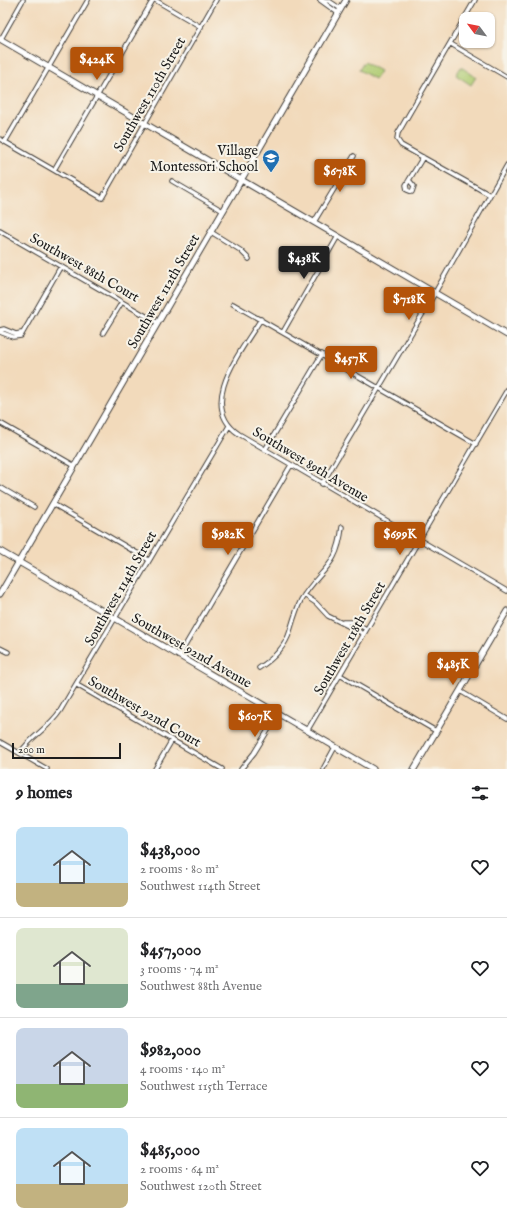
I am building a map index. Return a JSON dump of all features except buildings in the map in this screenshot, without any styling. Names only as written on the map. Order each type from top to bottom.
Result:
[{"type":"main road","name":"Southwest 112th Street","points":[[0,594],[346,0]]},
{"type":"main road","points":[[1,40],[507,335]]},
{"type":"main road","name":"Southwest 92nd Avenue","points":[[0,551],[373,769]]},
{"type":"main road","points":[[414,769],[507,611]]},
{"type":"street","points":[[1,40],[23,0]]},
{"type":"street","points":[[5,142],[88,0]]},
{"type":"street","points":[[0,139],[54,170],[154,0],[201,27]]},
{"type":"street","name":"Southwest 110th Street","points":[[54,170],[102,198],[216,0]]},
{"type":"street","points":[[321,0],[329,1],[339,11]]},
{"type":"street","points":[[475,0],[397,135],[399,143],[490,195]]},
{"type":"street","points":[[450,44],[507,77]]},
{"type":"street","points":[[314,222],[354,156]]},
{"type":"street","points":[[409,180],[423,157]]},
{"type":"street","points":[[322,484],[435,293],[507,165]]},
{"type":"street","points":[[172,181],[223,211]]},
{"type":"street","name":"Southwest 88th Court","points":[[0,231],[158,323]]},
{"type":"street","points":[[211,232],[240,250],[249,259]]},
{"type":"street","points":[[283,332],[338,236]]},
{"type":"street","points":[[0,331],[13,337],[19,337],[61,266]]},
{"type":"street","points":[[103,333],[122,302]]},
{"type":"street","points":[[233,304],[476,444]]},
{"type":"street","points":[[229,426],[221,404],[223,385],[261,319]]},
{"type":"street","points":[[265,450],[322,354]]},
{"type":"street","name":"Southwest 118th Street","points":[[307,731],[507,390]]},
{"type":"street","points":[[0,423],[75,466]]},
{"type":"street","name":"Southwest 89th Avenue","points":[[229,426],[239,434],[322,484],[507,591]]},
{"type":"street","name":"Southwest 114th Street","points":[[20,754],[29,742],[54,721],[77,685],[229,426]]},
{"type":"street","points":[[179,656],[291,465]]},
{"type":"street","points":[[0,487],[34,507]]},
{"type":"street","points":[[53,504],[149,560]]},
{"type":"street","points":[[259,668],[275,656],[283,646],[304,595],[332,562],[340,544],[342,527]]},
{"type":"street","points":[[304,595],[316,602],[328,616],[343,622],[364,634]]},
{"type":"street","points":[[343,622],[355,622],[366,629]]},
{"type":"street","points":[[0,648],[8,652]]},
{"type":"street","points":[[340,675],[436,731]]},
{"type":"street","name":"Southwest 92nd Court","points":[[77,685],[222,769]]},
{"type":"street","points":[[460,691],[507,719]]},
{"type":"street","points":[[242,769],[254,753],[278,714]]},
{"type":"street","points":[[155,769],[172,740]]},
{"type":"street","points":[[0,742],[47,769]]},
{"type":"street","points":[[323,769],[335,747]]},
{"type":"green space","points":[[364,62],[380,71],[375,79],[359,70]]},
{"type":"green space","points":[[461,67],[476,77],[471,85],[456,75]]},
{"type":"place","name":"Village Montessori School","points":[[271,173]]}]
